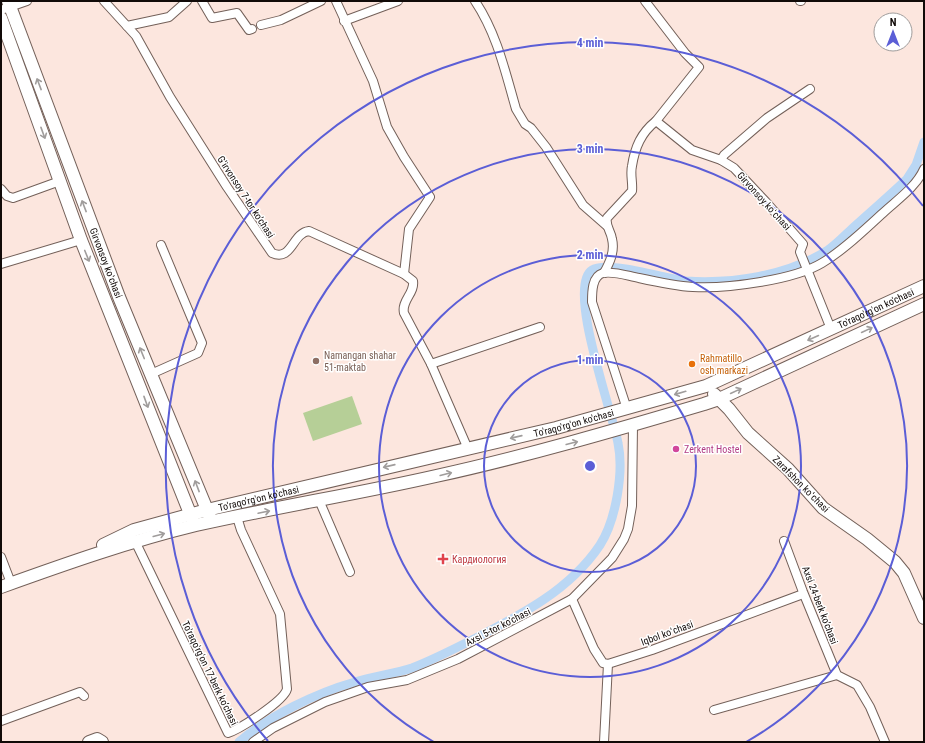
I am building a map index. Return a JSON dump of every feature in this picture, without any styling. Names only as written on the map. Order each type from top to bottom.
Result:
[{"type":"main road","name":"Girvonsoy koʻchasi","points":[[6,6],[117,292],[212,522]]},
{"type":"main road","name":"Girvonsoy koʻchasi","points":[[1,18],[81,240],[193,520]]},
{"type":"main road","name":"To'raqo'rg'on ko'chasi","points":[[193,520],[207,510],[595,418],[706,386],[831,330],[924,286]]},
{"type":"main road","name":"To'raqo'rg'on ko'chasi","points":[[193,520],[212,522],[441,475],[632,425],[719,399],[924,304]]},
{"type":"main road","name":"Zarafshon koʻchasi","points":[[706,386],[748,433],[788,469],[823,508],[868,539],[895,562],[904,573],[924,618]]},
{"type":"main road","points":[[6,585],[193,520]]},
{"type":"main road","points":[[55,567],[134,530],[193,520]]},
{"type":"main road","points":[[88,742],[97,739],[102,742]]},
{"type":"street","points":[[6,6],[27,1]]},
{"type":"street","name":"Gʼirvonsoy 7-tor koʼchasi","points":[[104,1],[136,36],[181,116],[272,253],[277,256],[287,253],[301,234],[309,231],[404,274]]},
{"type":"street","points":[[127,26],[169,17],[187,1]]},
{"type":"street","points":[[202,1],[209,16],[212,18],[234,12],[249,30],[252,29]]},
{"type":"street","points":[[261,25],[281,20],[321,1]]},
{"type":"street","points":[[336,1],[373,81],[390,132],[404,158],[430,197],[409,229],[404,274],[411,279],[413,284],[410,294],[403,306],[404,313],[431,364],[468,449]]},
{"type":"street","points":[[344,21],[398,1]]},
{"type":"street","points":[[475,1],[485,16],[494,36],[520,118],[531,128],[546,147],[583,205],[607,226]]},
{"type":"street","points":[[626,409],[592,302],[592,292],[596,278],[604,273],[610,261],[613,240],[607,226],[607,218],[632,191],[632,167],[639,140],[645,130],[656,121],[699,67],[685,53],[645,1]]},
{"type":"street","points":[[721,160],[724,155],[767,118],[810,90]]},
{"type":"street","name":"Girvonsoy koʻchasi","points":[[656,121],[692,150],[721,160],[734,168],[803,244],[800,252],[805,265]]},
{"type":"street","points":[[604,273],[620,274],[678,285],[714,287],[738,286],[805,265],[822,263],[900,198],[924,169]]},
{"type":"street","points":[[1,188],[8,196],[13,198],[60,181]]},
{"type":"street","points":[[1,264],[81,240]]},
{"type":"street","points":[[151,374],[198,353],[202,348],[202,343],[161,245]]},
{"type":"street","points":[[805,265],[831,330]]},
{"type":"street","points":[[431,364],[540,327]]},
{"type":"street","name":"Аxsi 5-tor koʼchasi","points":[[253,742],[273,728],[324,702],[368,688],[407,680],[458,659],[572,599],[612,558],[624,539],[628,529],[632,506],[632,425]]},
{"type":"street","points":[[319,500],[338,548],[350,572]]},
{"type":"street","name":"To'raqo'rg'on 17-berk koʼchasi","points":[[135,541],[228,733],[275,705],[284,697],[287,689],[280,614],[241,530],[237,517]]},
{"type":"street","name":"Аxsi 24-berk koʼchasi","points":[[784,541],[803,594],[837,675]]},
{"type":"street","points":[[1,557],[6,585]]},
{"type":"street","name":"Iqbol koʻchasi","points":[[608,664],[652,650],[803,594]]},
{"type":"street","points":[[572,599],[594,649],[603,663],[608,664],[604,742]]},
{"type":"street","points":[[714,710],[837,675],[858,685],[870,707],[885,742]]},
{"type":"street","points":[[1,721],[80,692],[84,696]]},
{"type":"green space","points":[[352,396],[362,424],[313,441],[303,413]]},
{"type":"waterway","points":[[239,742],[264,723],[309,699],[355,682],[398,672],[428,662],[509,621],[527,611],[559,588],[588,561],[600,545],[606,535],[617,496],[620,455],[587,324],[584,300],[585,281],[592,270],[610,267],[637,271],[677,280],[704,282],[759,276],[778,272],[795,266],[812,259],[832,247],[907,179],[916,165],[924,142]]},
{"type":"place","name":"Namangan shahar 51-maktab","points":[[316,361]]},
{"type":"place","name":"Rahmatillo osh markazi","points":[[692,364]]},
{"type":"place","name":"Zerkent Hostel","points":[[676,449]]},
{"type":"place","name":"Кардиология","points":[[443,559]]}]
